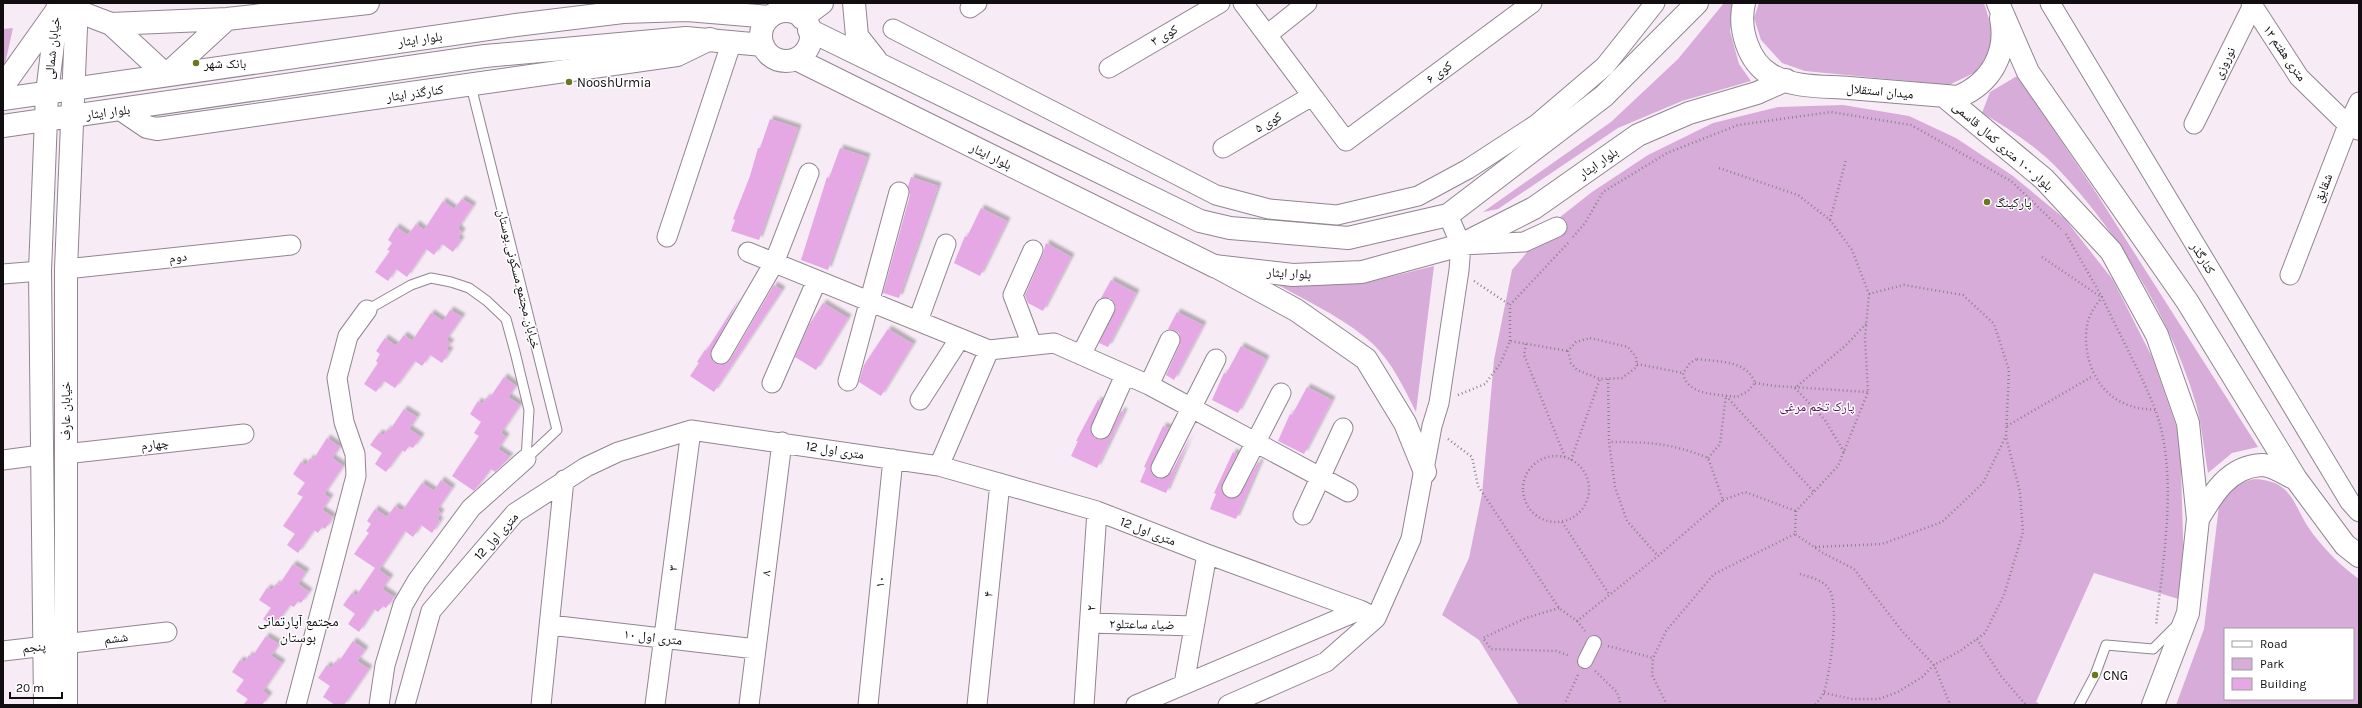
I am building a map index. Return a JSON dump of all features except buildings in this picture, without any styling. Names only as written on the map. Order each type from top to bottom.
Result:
[{"type":"main road","points":[[111,24],[227,19],[281,8],[368,3]]},
{"type":"main road","points":[[795,16],[809,43],[802,55],[796,59],[780,60],[767,52],[763,46],[763,27],[795,16],[822,3]]},
{"type":"main road","points":[[854,3],[857,36],[879,64]]},
{"type":"main road","name":"بلوار ایثار","points":[[3,98],[72,90],[166,75],[516,25],[623,12],[741,9],[795,16],[879,64],[1200,221],[1230,228],[1348,238],[1448,215],[1604,96],[1697,3]]},
{"type":"main road","name":"میدان استقلال","points":[[1744,3],[1743,26],[1746,41],[1751,54],[1760,66],[1772,75],[1800,84],[1958,97],[1971,91],[1991,72],[1998,60],[2004,32],[1998,3]]},
{"type":"main road","points":[[1998,3],[2028,72],[2187,301],[2296,479],[2345,545],[2359,556]]},
{"type":"main road","points":[[3,86],[67,7],[111,24],[166,75],[227,19]]},
{"type":"main road","name":"خیابان شمالی","points":[[67,7],[72,116]]},
{"type":"main road","name":"خیابان شمالی","points":[[47,120],[47,93],[67,7]]},
{"type":"main road","name":"بلوار ایثار","points":[[3,126],[122,110],[485,56],[686,38],[732,41],[763,46]]},
{"type":"main road","name":"کنارگذر ایثار","points":[[122,110],[147,127],[157,129],[471,86],[677,55],[710,39]]},
{"type":"main road","name":"بلوار ایثار","points":[[796,59],[1214,266],[1293,275],[1362,272],[1460,245],[1534,208],[1638,135],[1689,112],[1757,93],[1786,80]]},
{"type":"main road","name":"بلوار ۱۰۰ متری کمال قاسمی","points":[[1944,96],[2044,179],[2111,251],[2157,335],[2188,424],[2198,519],[2188,613],[2153,705]]},
{"type":"main road","name":"خیابان عارف","points":[[45,705],[55,645],[65,454],[66,269],[72,116]]},
{"type":"main road","name":"خیابان عارف","points":[[47,120],[40,271],[41,455],[55,645],[66,705]]},
{"type":"main road","points":[[1214,266],[1296,310],[1366,359],[1404,423],[1425,472]]},
{"type":"main road","points":[[2198,519],[2214,493],[2238,471],[2262,465],[2296,479]]},
{"type":"street","name":"کوی ۳","points":[[1109,68],[1220,3]]},
{"type":"street","points":[[1243,3],[1312,96]]},
{"type":"street","points":[[1267,34],[1307,3]]},
{"type":"street","name":"کوی ۶","points":[[1312,96],[1346,141],[1532,3]]},
{"type":"street","points":[[893,29],[1216,195],[1269,209],[1337,215],[1418,196],[1468,169],[1537,124],[1605,66],[1656,3]]},
{"type":"street","points":[[1604,96],[1656,3]]},
{"type":"street","name":"نوروزی","points":[[2194,124],[2252,4]]},
{"type":"street","name":"۱۲ متری هفتم","points":[[2252,4],[2299,77],[2353,128]]},
{"type":"street","name":"کنارگذر","points":[[2055,6],[2350,502],[2359,512]]},
{"type":"street","points":[[667,237],[732,41]]},
{"type":"street","name":"کوی ۵","points":[[1223,148],[1312,96]]},
{"type":"street","name":"شقایق","points":[[2290,275],[2353,128],[2359,102]]},
{"type":"street","points":[[721,354],[774,263],[809,173]]},
{"type":"street","points":[[848,381],[899,192]]},
{"type":"street","points":[[1228,705],[1326,662],[1368,614],[1411,539],[1425,472],[1432,426],[1439,403],[1459,270],[1460,245],[1448,215]]},
{"type":"street","points":[[1460,245],[1524,242],[1557,227]]},
{"type":"street","points":[[918,321],[946,244]]},
{"type":"street","name":"دوم","points":[[66,269],[291,245]]},
{"type":"street","points":[[1032,345],[1013,295],[1033,250]]},
{"type":"street","points":[[748,252],[989,350],[1054,343],[1149,385],[1348,492]]},
{"type":"street","points":[[3,274],[40,271]]},
{"type":"street","points":[[772,383],[817,280]]},
{"type":"street","points":[[1081,355],[1105,308]]},
{"type":"street","name":"خیابان مجتمع مسکونی بوستان","points":[[296,705],[356,476],[355,454],[344,422],[337,378],[348,336],[367,310]]},
{"type":"street","points":[[920,400],[960,338]]},
{"type":"street","points":[[1149,385],[1170,340]]},
{"type":"street","points":[[938,466],[989,350]]},
{"type":"street","points":[[1161,468],[1216,359]]},
{"type":"street","points":[[1101,429],[1125,375]]},
{"type":"street","points":[[1232,488],[1281,393]]},
{"type":"street","points":[[1303,515],[1343,428]]},
{"type":"street","name":"12 متری اول","points":[[405,705],[432,611],[515,513],[586,467],[618,452],[691,430],[782,442],[938,466],[1097,511],[1206,554],[1368,614]]},
{"type":"street","name":"۳","points":[[655,705],[691,430]]},
{"type":"street","name":"چهارم","points":[[65,454],[244,434]]},
{"type":"street","name":"۸","points":[[749,705],[782,442]]},
{"type":"street","points":[[3,460],[41,455]]},
{"type":"street","name":"خیابان مجتمع مسکونی بوستان","points":[[379,705],[385,665],[403,605],[417,581],[471,508],[526,459]]},
{"type":"street","name":"۱۰","points":[[868,705],[893,459]]},
{"type":"street","points":[[541,705],[564,480]]},
{"type":"street","name":"۴","points":[[977,705],[1000,483]]},
{"type":"street","name":"۲","points":[[1084,705],[1097,511]]},
{"type":"street","points":[[1184,684],[1206,554]]},
{"type":"street","points":[[1136,705],[1184,684],[1368,614]]},
{"type":"street","name":"ضیاء ساعتلو۲","points":[[1090,623],[1194,626]]},
{"type":"street","name":"۱۰ متری اول","points":[[550,625],[756,650]]},
{"type":"street","name":"ششم","points":[[55,645],[166,632]]},
{"type":"street","points":[[1585,662],[1594,643]]},
{"type":"street","name":"پنجم","points":[[3,651],[55,645]]},
{"type":"lane","name":"خیابان مجتمع مسکونی بوستان","points":[[471,86],[556,430],[526,459]]},
{"type":"lane","name":"خیابان مجتمع مسکونی بوستان","points":[[367,310],[411,285],[431,278],[451,282],[469,288],[487,301],[506,319],[516,352],[529,410],[526,459]]},
{"type":"lane","points":[[2079,705],[2095,674],[2106,645],[2153,649],[2188,613]]},
{"type":"path","points":[[1439,403],[1485,384],[1500,364],[1510,341],[1510,305],[1585,223],[1603,192],[1667,152],[1738,125],[1831,112],[1911,124],[2011,181],[2067,234],[2102,297],[2155,410],[2165,455],[2168,519],[2156,626]]},
{"type":"path","points":[[1830,220],[1846,160]]},
{"type":"path","points":[[1718,168],[1798,195],[1830,220],[1852,250],[1869,294],[1866,324],[1868,392],[1838,466],[1796,511],[1795,534]]},
{"type":"path","points":[[2042,257],[2102,297]]},
{"type":"path","points":[[1459,270],[1510,305]]},
{"type":"path","points":[[1824,693],[1852,699],[1879,699],[1898,692],[1922,677],[1934,665],[1985,633],[2004,595],[2023,532],[2020,492],[2006,436],[2009,370],[1994,324],[1963,295],[1904,285],[1869,294]]},
{"type":"path","points":[[2102,297],[2088,321],[2087,348],[2093,376],[2110,396],[2130,406],[2155,410]]},
{"type":"path","points":[[1795,388],[1846,345],[1866,324]]},
{"type":"path","points":[[1590,338],[1628,347],[1636,357],[1637,367],[1622,378],[1600,379],[1577,370],[1571,363],[1568,351],[1576,342],[1590,338]]},
{"type":"path","points":[[1510,341],[1568,351]]},
{"type":"path","points":[[1526,344],[1524,356],[1565,457]]},
{"type":"path","points":[[1697,359],[1743,366],[1752,374],[1755,383],[1748,391],[1737,397],[1691,388],[1684,381],[1683,373],[1690,363],[1697,359]]},
{"type":"path","points":[[1637,364],[1683,373]]},
{"type":"path","points":[[2006,427],[2093,376]]},
{"type":"path","points":[[1571,460],[1600,379]]},
{"type":"path","points":[[1608,379],[1609,442],[1615,487],[1627,521],[1658,556]]},
{"type":"path","points":[[1755,383],[1795,388],[1868,392]]},
{"type":"path","points":[[1795,388],[1825,420],[1844,452]]},
{"type":"path","points":[[1708,458],[1720,444],[1726,395]]},
{"type":"path","points":[[1726,395],[1814,492]]},
{"type":"path","points":[[1432,426],[1472,457],[1478,486],[1559,608],[1577,621],[1594,643],[1652,658]]},
{"type":"path","points":[[1814,548],[1882,544],[1942,522],[1983,483],[2006,436]]},
{"type":"path","points":[[1609,442],[1651,442],[1690,451],[1708,458],[1723,500]]},
{"type":"path","points":[[1554,456],[1565,457],[1582,469],[1590,488],[1588,498],[1576,516],[1562,522],[1546,521],[1536,516],[1528,507],[1524,497],[1523,485],[1526,474],[1538,462],[1554,456]]},
{"type":"path","points":[[1577,621],[1658,556],[1723,500],[1745,492],[1796,511]]},
{"type":"path","points":[[1562,522],[1609,594]]},
{"type":"path","points":[[1795,534],[1814,548],[1854,569],[1902,631],[1934,665],[1949,702],[1948,705]]},
{"type":"path","points":[[1667,705],[1652,675],[1652,658],[1666,631],[1714,574],[1795,534]]},
{"type":"path","points":[[1800,574],[1816,579],[1829,588],[1834,601],[1833,634],[1824,693],[1815,705]]},
{"type":"path","points":[[1559,608],[1526,618],[1483,638],[1491,649],[1556,651],[1585,662],[1617,692],[1621,705]]},
{"type":"path","points":[[1977,639],[2001,676],[2026,705]]},
{"type":"path","points":[[1564,705],[1585,662]]},
{"type":"green space","points":[[1724,3],[1732,3],[1734,6],[1730,31],[1739,64],[1751,81],[1682,101],[1618,128],[1498,209],[1483,212],[1611,122],[1678,59]]},
{"type":"green space","points":[[1759,3],[1984,3],[1993,32],[1988,53],[1976,72],[1949,85],[1805,71],[1782,63],[1761,40],[1754,18]]},
{"type":"green space","points":[[13,28],[3,73],[3,29]]},
{"type":"green space","points":[[2017,76],[2095,191],[2258,447],[2232,453],[2208,473],[2198,412],[2185,372],[2173,341],[2158,310],[2123,250],[2082,196],[2051,162],[2023,139],[1982,113],[1990,92]]},
{"type":"green space","name":"پارک تخم مرغی","points":[[1843,105],[1909,116],[1956,138],[2013,176],[2065,219],[2113,280],[2152,357],[2180,437],[2185,601],[2094,573],[2036,702],[2041,705],[1519,705],[1479,640],[1442,615],[1469,558],[1482,494],[1494,360],[1512,270],[1550,225],[1592,192],[1648,155],[1713,123],[1778,107]]},
{"type":"green space","points":[[1434,266],[1416,412],[1392,367],[1372,343],[1349,325],[1323,309],[1271,281],[1316,285],[1369,282]]},
{"type":"green space","points":[[2255,479],[2268,481],[2286,490],[2313,534],[2340,564],[2359,579],[2359,705],[2176,705],[2204,629],[2219,506],[2230,491],[2244,482]]},
{"type":"place","name":"بانک شهر","points":[[196,63]]},
{"type":"place","name":"NooshUrmia","points":[[569,82]]},
{"type":"place","name":"پارکینگ","points":[[1987,202]]},
{"type":"place","name":"CNG","points":[[2095,675]]},
{"type":"district","name":"مجتمع آپارتمانی بوستان","points":[[298,630]]}]
